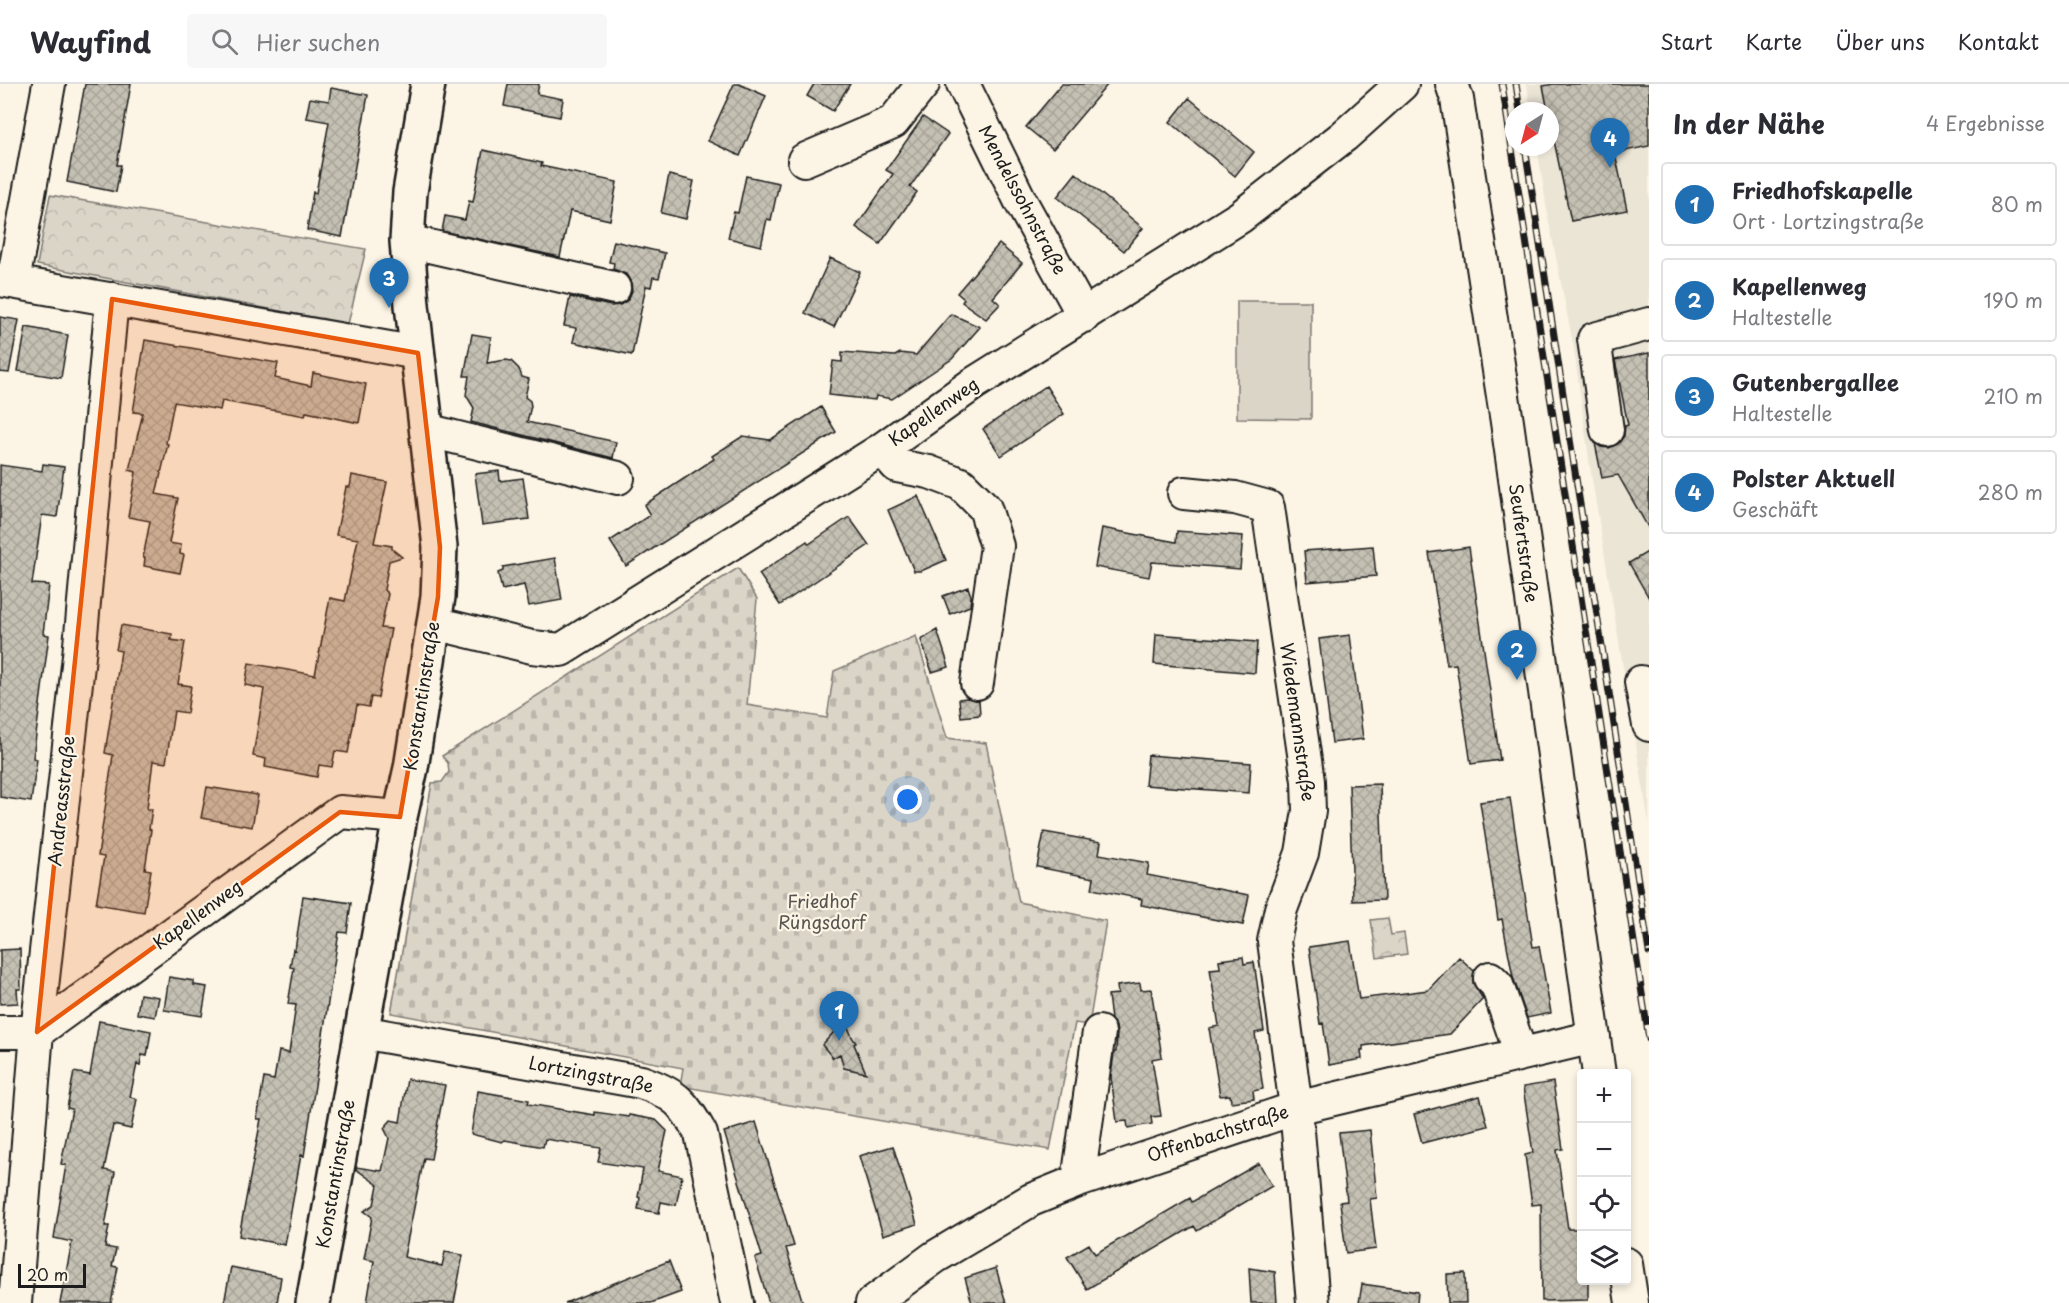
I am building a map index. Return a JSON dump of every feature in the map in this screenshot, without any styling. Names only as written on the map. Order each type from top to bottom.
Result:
[{"type":"main road","name":"Konstantinstraße","points":[[313,1303],[400,817],[411,768],[438,597],[440,547],[407,242],[410,192],[428,84]]},
{"type":"street","points":[[49,84],[7,281],[418,353]]},
{"type":"street","points":[[804,160],[893,122],[923,84]]},
{"type":"street","name":"Mendelssohnstraße","points":[[963,84],[1021,202],[1084,315]]},
{"type":"street","name":"Kapellenweg","points":[[434,623],[532,648],[561,650],[882,449],[974,384],[1240,217],[1344,136],[1402,84]]},
{"type":"street","name":"Seufertstraße","points":[[1452,84],[1457,99],[1507,422],[1598,1069]]},
{"type":"street","points":[[407,242],[614,288]]},
{"type":"street","name":"Andreasstraße","points":[[15,1303],[37,1032],[79,656],[112,299]]},
{"type":"street","points":[[1607,430],[1594,339],[1649,324]]},
{"type":"street","points":[[426,430],[618,478]]},
{"type":"street","points":[[882,449],[897,466],[929,472],[961,484],[985,508],[997,546],[977,683]]},
{"type":"street","name":"Wiedemannstraße","points":[[1184,493],[1234,498],[1268,507],[1308,781],[1309,811],[1302,853],[1281,909],[1274,941],[1296,1108],[1313,1303]]},
{"type":"street","name":"Kapellenweg","points":[[37,1032],[340,812],[400,817]]},
{"type":"street","points":[[1490,978],[1497,985],[1521,1054]]},
{"type":"street","points":[[0,1032],[37,1032]]},
{"type":"street","name":"Lortzingstraße","points":[[361,1032],[641,1082],[666,1090],[687,1110],[701,1134],[737,1303]]},
{"type":"street","points":[[1078,1181],[1100,1032]]},
{"type":"street","name":"Offenbachstraße","points":[[872,1303],[935,1257],[1031,1200],[1078,1181],[1296,1108],[1594,1037]]},
{"type":"street","points":[[1629,1285],[1632,1303]]},
{"type":"highlighted area","points":[[112,299],[418,353],[440,547],[438,597],[400,817],[340,812],[37,1032]]},
{"type":"shaded area","points":[[1527,84],[1649,84],[1649,823],[1590,467],[1574,349],[1538,156],[1559,156],[1559,102],[1530,102]]},
{"type":"green space","points":[[50,195],[366,249],[348,324],[37,265]]},
{"type":"green space","points":[[1237,301],[1311,301],[1311,419],[1237,418]]},
{"type":"green space","name":"Friedhof Rüngsdorf","points":[[738,568],[757,599],[747,705],[827,718],[834,671],[916,636],[947,738],[986,743],[1019,902],[1106,921],[1089,1025],[1075,1023],[1050,1150],[680,1086],[683,1068],[391,1013],[432,783],[442,782],[449,772],[448,763],[442,756]]},
{"type":"green space","points":[[1388,918],[1391,935],[1404,933],[1407,954],[1377,958],[1371,920]]},
{"type":"building","points":[[85,84],[131,84],[117,165],[121,165],[116,192],[67,182]]},
{"type":"building","points":[[508,84],[539,84],[537,94],[563,99],[560,117],[504,106]]},
{"type":"building","points":[[734,84],[766,96],[740,156],[708,141]]},
{"type":"building","points":[[814,84],[850,84],[833,111],[807,96]]},
{"type":"building","points":[[1062,84],[1108,84],[1053,149],[1026,127]]},
{"type":"building","points":[[1553,84],[1649,84],[1649,146],[1615,153],[1627,210],[1571,221],[1557,156],[1559,102],[1546,102],[1543,86]]},
{"type":"building","points":[[331,88],[368,95],[342,237],[307,230],[329,122],[306,118],[310,98],[329,101]]},
{"type":"building","points":[[1189,98],[1254,152],[1235,176],[1170,122]]},
{"type":"building","points":[[923,117],[948,134],[910,187],[917,192],[880,244],[856,227],[893,174],[886,170]]},
{"type":"building","points":[[483,150],[542,163],[541,166],[617,182],[610,220],[570,211],[560,257],[442,231],[445,216],[465,220],[469,201],[473,202]]},
{"type":"building","points":[[1076,173],[1143,228],[1124,251],[1057,197]]},
{"type":"building","points":[[669,175],[694,181],[686,219],[661,213]]},
{"type":"building","points":[[746,176],[779,183],[771,220],[767,219],[761,246],[728,238],[734,212],[738,213]]},
{"type":"building","points":[[614,241],[665,253],[659,278],[653,277],[651,287],[646,286],[632,355],[573,342],[576,328],[564,326],[570,297],[611,306],[620,305],[628,300],[632,291],[631,282],[626,274],[613,269],[614,263],[609,262]]},
{"type":"building","points":[[999,244],[1022,263],[993,298],[1000,304],[986,319],[962,302],[964,299],[957,293]]},
{"type":"building","points":[[830,258],[860,272],[834,327],[805,313]]},
{"type":"building","points":[[951,314],[980,327],[952,359],[892,399],[876,396],[875,400],[829,395],[833,361],[842,362],[842,352],[895,356],[900,353],[916,355]]},
{"type":"building","points":[[0,317],[19,320],[9,373],[0,372]]},
{"type":"building","points":[[26,327],[68,335],[61,378],[18,371]]},
{"type":"building","points":[[472,334],[491,337],[487,363],[511,361],[519,369],[522,377],[529,379],[525,397],[530,401],[531,406],[527,422],[616,442],[613,458],[471,422],[474,408],[466,395],[469,376],[464,376]]},
{"type":"building","points":[[145,340],[278,363],[275,378],[311,386],[313,373],[366,384],[359,423],[306,412],[305,416],[222,401],[220,410],[174,402],[166,443],[168,444],[156,494],[178,498],[169,543],[181,545],[180,554],[184,555],[180,573],[144,566],[145,558],[143,558],[150,521],[128,517],[136,472],[129,470],[143,413],[133,412]]},
{"type":"building","points":[[1649,353],[1649,529],[1618,475],[1602,478],[1595,443],[1609,448],[1618,444],[1624,436],[1625,426],[1628,425],[1615,360]]},
{"type":"building","points":[[1046,386],[1064,414],[1001,456],[983,429]]},
{"type":"building","points":[[821,407],[836,432],[626,566],[610,541],[650,515],[644,505],[714,459],[712,456],[743,436],[770,440]]},
{"type":"building","points":[[43,464],[64,467],[57,517],[42,515],[32,584],[49,585],[43,634],[49,635],[33,758],[37,759],[31,802],[0,797],[0,465],[42,471]]},
{"type":"building","points":[[499,471],[500,481],[523,478],[529,519],[482,525],[475,474]]},
{"type":"building","points":[[352,475],[387,482],[374,543],[392,546],[392,549],[402,557],[389,561],[384,590],[388,594],[381,628],[391,629],[378,698],[371,697],[369,707],[357,705],[348,753],[335,751],[332,767],[319,765],[317,777],[265,767],[266,759],[253,756],[264,689],[245,685],[249,663],[315,675],[330,598],[345,601],[358,539],[336,535],[346,487],[350,487]]},
{"type":"building","points":[[918,496],[946,560],[921,571],[914,571],[888,510]]},
{"type":"building","points":[[849,517],[869,545],[780,605],[759,574],[807,541],[809,544]]},
{"type":"building","points":[[1102,528],[1176,542],[1177,531],[1243,536],[1240,569],[1152,562],[1149,577],[1095,567]]},
{"type":"building","points":[[1373,546],[1376,576],[1307,582],[1304,551]]},
{"type":"building","points":[[1469,547],[1500,760],[1471,764],[1456,664],[1447,665],[1429,553]]},
{"type":"building","points":[[1649,551],[1649,598],[1629,563]]},
{"type":"building","points":[[555,558],[562,600],[529,606],[524,585],[502,590],[498,573],[503,571],[503,567]]},
{"type":"building","points":[[968,587],[971,596],[970,606],[950,614],[943,596]]},
{"type":"building","points":[[121,625],[172,634],[171,640],[185,642],[178,684],[191,686],[187,713],[174,711],[166,763],[153,761],[147,809],[152,809],[149,829],[151,830],[145,869],[151,870],[144,912],[96,904],[104,857],[98,856],[113,755],[105,753],[121,651],[116,650]]},
{"type":"building","points":[[937,630],[949,667],[932,672],[921,640]]},
{"type":"building","points":[[1156,634],[1257,642],[1255,673],[1154,664]]},
{"type":"building","points":[[1350,635],[1363,739],[1332,743],[1319,639]]},
{"type":"building","points":[[959,699],[979,700],[980,715],[961,717]]},
{"type":"building","points":[[1148,755],[1251,763],[1249,793],[1145,785]]},
{"type":"building","points":[[1380,784],[1384,900],[1353,901],[1349,785]]},
{"type":"building","points":[[207,787],[258,795],[252,827],[201,818]]},
{"type":"building","points":[[1510,798],[1533,947],[1539,946],[1551,1013],[1527,1018],[1513,977],[1502,919],[1498,920],[1480,802]]},
{"type":"building","points":[[1044,832],[1101,842],[1099,854],[1149,863],[1147,875],[1249,895],[1243,925],[1141,905],[1142,899],[1092,889],[1094,878],[1037,867]]},
{"type":"building","points":[[303,896],[351,903],[347,933],[339,932],[304,1156],[301,1155],[285,1245],[239,1236],[261,1119],[257,1119],[264,1078],[274,1080],[279,1051],[289,1053],[296,1005],[288,1004],[294,968],[290,967],[293,949],[295,950]]},
{"type":"building","points":[[1350,941],[1359,999],[1428,990],[1459,957],[1474,971],[1473,983],[1483,999],[1450,1034],[1363,1046],[1362,1059],[1329,1065],[1323,1023],[1320,1024],[1309,947]]},
{"type":"building","points":[[20,949],[21,989],[17,989],[18,1003],[0,1004],[0,950]]},
{"type":"building","points":[[1243,957],[1244,964],[1254,962],[1264,1031],[1255,1033],[1263,1089],[1253,1091],[1254,1099],[1231,1102],[1230,1095],[1220,1096],[1209,1028],[1219,1026],[1210,969],[1220,968],[1219,960]]},
{"type":"building","points":[[169,977],[194,981],[194,985],[207,987],[202,1016],[164,1010]]},
{"type":"building","points":[[1140,983],[1141,990],[1151,989],[1162,1057],[1152,1059],[1161,1116],[1151,1117],[1152,1124],[1128,1128],[1127,1121],[1117,1122],[1111,1077],[1117,1034],[1116,1026],[1111,1020],[1108,995],[1118,994],[1117,986]]},
{"type":"building","points":[[140,994],[159,997],[155,1017],[137,1014]]},
{"type":"building","points":[[841,1010],[866,1073],[844,1068],[840,1054],[833,1058],[822,1045],[834,1032],[829,1014]]},
{"type":"building","points":[[99,1021],[151,1031],[147,1056],[142,1055],[140,1065],[137,1064],[130,1097],[137,1099],[131,1129],[113,1125],[104,1170],[115,1172],[105,1226],[109,1226],[105,1247],[116,1249],[112,1266],[118,1267],[111,1303],[60,1303],[72,1242],[54,1238],[66,1165],[61,1164],[72,1109],[67,1108],[74,1072],[90,1075]]},
{"type":"building","points":[[407,1079],[445,1085],[431,1159],[424,1158],[404,1257],[442,1266],[445,1252],[463,1255],[454,1303],[367,1303],[374,1261],[364,1259],[372,1217],[364,1211],[374,1205],[378,1185],[356,1167],[382,1171],[389,1138],[384,1128],[391,1120],[400,1122]]},
{"type":"building","points":[[1553,1082],[1563,1149],[1557,1150],[1568,1229],[1577,1229],[1577,1285],[1588,1285],[1588,1300],[1542,1301],[1541,1204],[1532,1205],[1525,1155],[1533,1153],[1523,1087]]},
{"type":"building","points":[[478,1091],[529,1100],[528,1104],[595,1115],[595,1112],[656,1120],[667,1131],[658,1171],[682,1176],[676,1205],[661,1202],[659,1213],[638,1209],[643,1169],[598,1162],[601,1148],[545,1139],[543,1147],[505,1140],[502,1142],[471,1134]]},
{"type":"building","points":[[1480,1096],[1488,1126],[1422,1143],[1414,1114]]},
{"type":"building","points":[[756,1122],[794,1246],[786,1248],[803,1303],[769,1303],[755,1258],[762,1256],[724,1132]]},
{"type":"building","points":[[1370,1130],[1377,1198],[1370,1199],[1376,1249],[1346,1253],[1340,1202],[1347,1201],[1339,1133]]},
{"type":"building","points":[[893,1146],[917,1224],[883,1235],[859,1156]]},
{"type":"building","points":[[1259,1163],[1272,1186],[1197,1231],[1194,1226],[1087,1289],[1067,1257],[1089,1244],[1095,1254],[1190,1198],[1192,1202]]},
{"type":"building","points":[[669,1261],[681,1292],[651,1303],[565,1303]]},
{"type":"building","points":[[231,1267],[281,1277],[277,1303],[224,1303]]},
{"type":"building","points":[[996,1268],[1006,1303],[972,1303],[965,1278]]},
{"type":"building","points":[[1249,1268],[1275,1272],[1277,1303],[1251,1303]]},
{"type":"building","points":[[1465,1273],[1466,1303],[1448,1303],[1447,1274]]},
{"type":"building","points":[[1362,1284],[1418,1292],[1417,1303],[1359,1303]]},
{"type":"railway","points":[[1502,84],[1649,1039]]},
{"type":"railway","points":[[1516,84],[1519,102]]},
{"type":"railway","points":[[1526,156],[1649,952]]},
{"type":"place","name":"Polster Aktuell","points":[[1610,168]]},
{"type":"place","name":"Gutenbergallee","points":[[389,308]]},
{"type":"place","name":"Kapellenweg","points":[[1517,680]]},
{"type":"place","name":"Friedhofskapelle","points":[[839,1041]]}]
